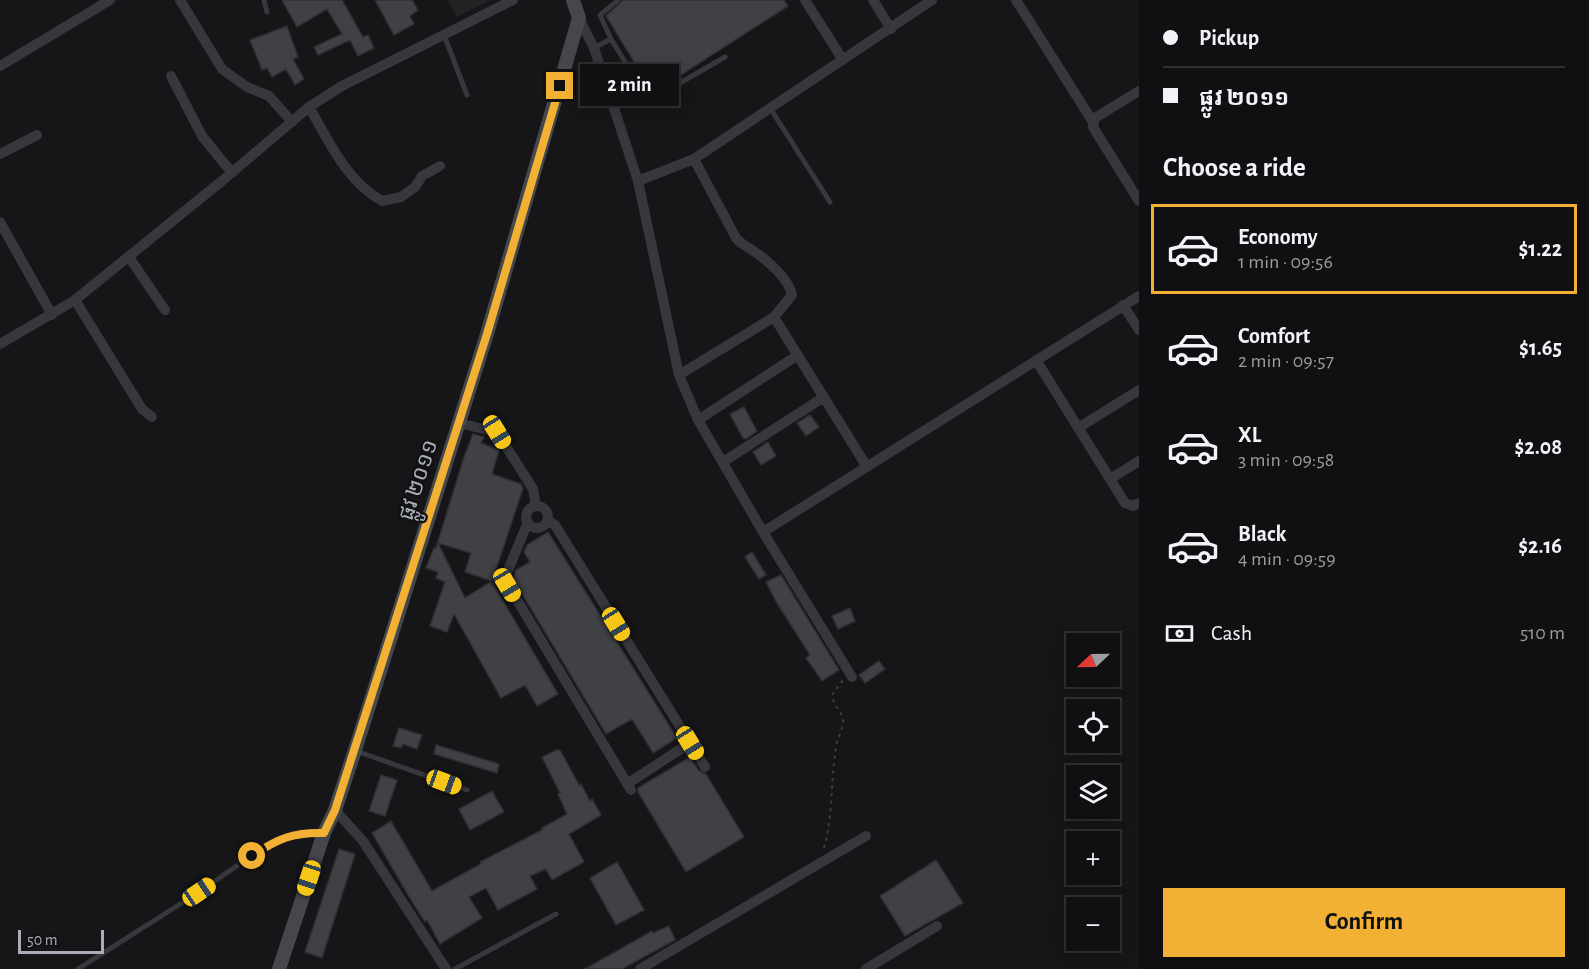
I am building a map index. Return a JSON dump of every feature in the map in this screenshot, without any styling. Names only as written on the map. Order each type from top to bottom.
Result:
[{"type":"main road","points":[[573,0],[579,18]]},
{"type":"main road","name":"ផ្លូវ ២០១១","points":[[279,969],[324,833],[335,810],[355,750],[487,334],[579,18]]},
{"type":"street","points":[[0,66],[110,0]]},
{"type":"street","points":[[180,0],[222,69],[247,87],[269,96],[292,122]]},
{"type":"street","points":[[0,344],[75,300],[232,173],[309,107],[342,86],[513,0]]},
{"type":"street","points":[[806,0],[843,60]]},
{"type":"street","points":[[873,0],[891,29]]},
{"type":"street","points":[[638,181],[694,159],[932,0]]},
{"type":"street","points":[[1016,0],[1093,122],[1093,127],[1139,201]]},
{"type":"street","points":[[579,18],[594,48],[638,181],[679,375],[698,420],[763,532],[851,675]]},
{"type":"street","points":[[171,76],[202,136],[232,173]]},
{"type":"street","points":[[1093,122],[1095,118],[1138,93]]},
{"type":"street","points":[[309,107],[342,163],[369,194],[382,201],[401,197],[415,187],[422,176],[440,166]]},
{"type":"street","points":[[0,154],[37,135]]},
{"type":"street","points":[[679,375],[774,317],[791,297],[791,290],[768,263],[741,244],[694,159]]},
{"type":"street","points":[[0,222],[52,315]]},
{"type":"street","points":[[129,257],[165,310]]},
{"type":"street","points":[[763,532],[1139,296]]},
{"type":"street","points":[[75,300],[142,409],[152,417]]},
{"type":"street","points":[[1123,306],[1139,330]]},
{"type":"street","points":[[774,317],[867,467]]},
{"type":"street","points":[[698,420],[798,355]]},
{"type":"street","points":[[1036,360],[1125,503],[1134,506],[1139,503]]},
{"type":"street","points":[[1078,428],[1139,390]]},
{"type":"street","points":[[723,462],[824,397]]},
{"type":"street","points":[[458,423],[497,432],[533,489],[536,506]]},
{"type":"street","points":[[1110,479],[1139,461]]},
{"type":"street","points":[[528,522],[537,528],[544,526],[548,520],[546,509],[536,506]]},
{"type":"street","points":[[536,506],[528,512],[528,522],[506,575],[507,585],[629,787],[690,743]]},
{"type":"street","points":[[548,520],[555,525],[705,767]]},
{"type":"street","points":[[335,810],[363,840],[446,969]]},
{"type":"street","points":[[640,969],[867,836]]},
{"type":"street","points":[[866,969],[937,927]]},
{"type":"lane","points":[[264,0],[267,12]]},
{"type":"lane","points":[[618,0],[600,15],[610,39],[648,99],[654,98],[725,57]]},
{"type":"lane","points":[[444,34],[467,95]]},
{"type":"lane","points":[[594,48],[610,39]]},
{"type":"lane","points":[[770,108],[830,202]]},
{"type":"lane","points":[[355,750],[467,790]]},
{"type":"lane","points":[[78,969],[199,892],[270,843],[301,832],[324,833]]},
{"type":"lane","points":[[455,969],[556,914]]},
{"type":"path","points":[[820,864],[830,826],[835,762],[843,723],[843,718],[833,704],[832,695],[839,684],[851,675]]},
{"type":"shaded area","points":[[447,0],[492,0],[457,17]]},
{"type":"building","points":[[282,0],[342,0],[363,37],[368,35],[374,48],[358,56],[350,40],[318,55],[314,47],[342,34],[327,9],[297,27]]},
{"type":"building","points":[[375,0],[412,0],[418,10],[410,16],[414,24],[394,35]]},
{"type":"building","points":[[623,0],[784,0],[788,6],[653,93],[606,16]]},
{"type":"building","points":[[287,26],[298,57],[293,59],[304,79],[295,85],[286,69],[272,77],[267,68],[262,70],[250,40]]},
{"type":"building","points":[[744,407],[757,431],[746,439],[743,438],[730,414]]},
{"type":"building","points":[[810,415],[819,427],[806,436],[797,423]]},
{"type":"building","points":[[473,434],[484,437],[481,443],[499,450],[492,474],[521,484],[523,488],[491,585],[493,584],[558,694],[537,706],[525,685],[501,698],[454,614],[447,632],[430,626],[445,582],[436,578],[438,572],[426,568],[436,548]],"holes":[[[438,543],[471,553],[465,572],[492,581],[465,598]]]},
{"type":"building","points":[[768,442],[776,456],[761,465],[753,452]]},
{"type":"building","points":[[548,532],[677,738],[653,753],[632,719],[606,734],[515,582],[516,570],[530,562],[524,552],[527,545]]},
{"type":"building","points":[[752,552],[766,575],[759,579],[745,557]]},
{"type":"building","points":[[781,575],[839,670],[822,681],[806,658],[810,655],[766,582]]},
{"type":"building","points":[[850,608],[855,621],[838,629],[832,616]]},
{"type":"building","points":[[879,661],[885,669],[865,683],[859,675]]},
{"type":"building","points":[[399,728],[422,735],[417,749],[403,744],[401,748],[393,746]]},
{"type":"building","points":[[436,745],[499,764],[497,773],[434,754]]},
{"type":"building","points":[[560,750],[579,785],[581,784],[590,801],[592,799],[601,815],[569,834],[584,862],[552,880],[546,869],[530,876],[537,889],[498,910],[486,888],[469,897],[482,918],[440,944],[372,833],[391,821],[432,891],[567,814],[558,794],[560,793],[542,757]]},
{"type":"building","points":[[690,757],[699,771],[706,774],[744,837],[686,872],[638,792],[638,788]]},
{"type":"building","points":[[381,775],[397,780],[385,816],[369,811]]},
{"type":"building","points":[[492,791],[504,812],[470,830],[459,809]]},
{"type":"building","points":[[339,849],[355,854],[322,958],[305,952]]},
{"type":"building","points":[[936,860],[963,903],[905,936],[880,896]]},
{"type":"building","points":[[617,862],[644,910],[616,925],[590,878]]},
{"type":"building","points":[[669,926],[675,940],[622,969],[585,969],[652,931],[653,933]]},
{"type":"route","points":[[252,856],[270,843],[301,832],[324,833],[335,810],[487,334],[560,86]]}]
